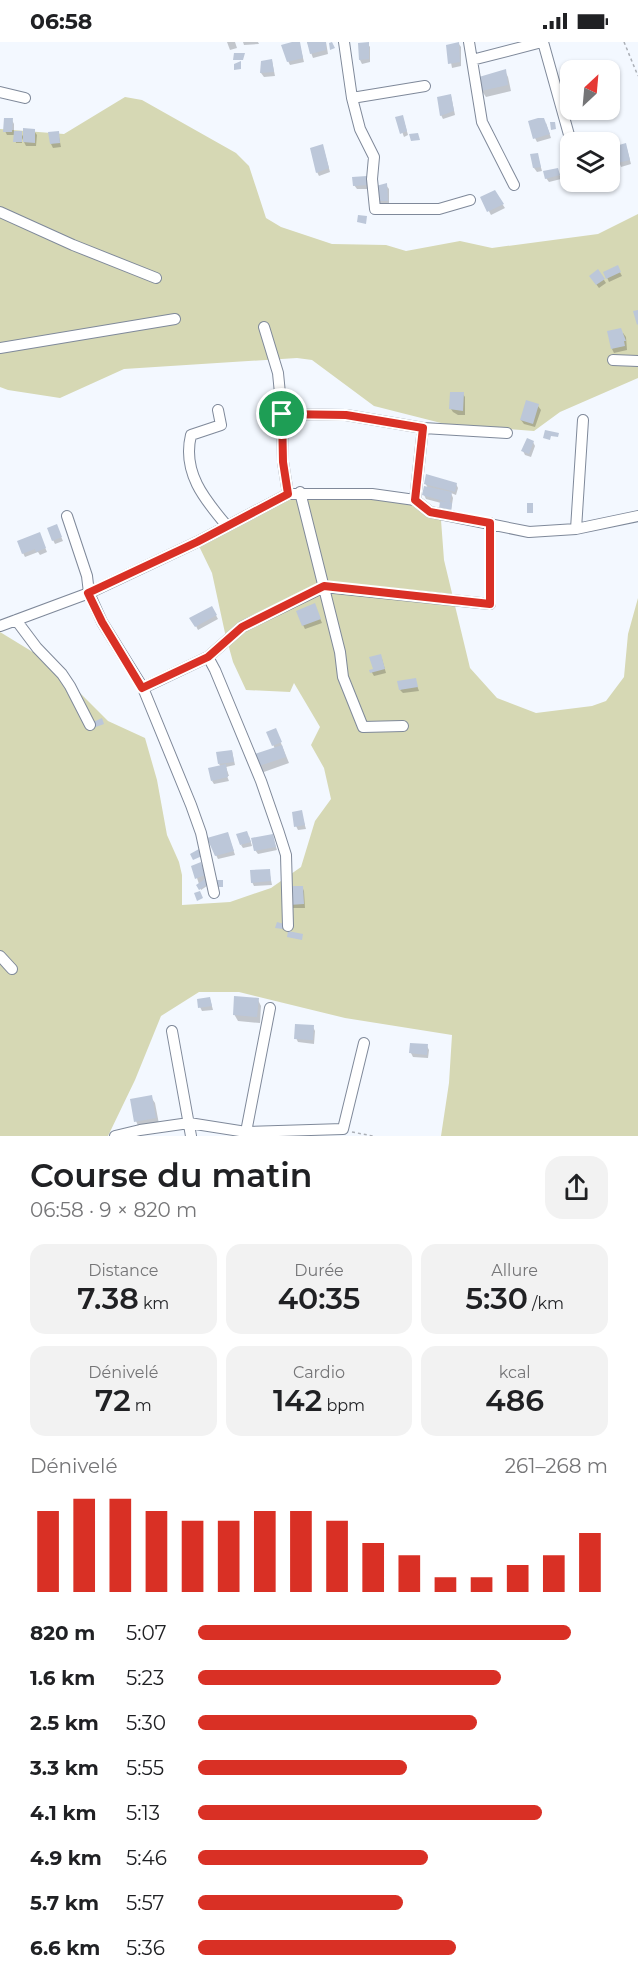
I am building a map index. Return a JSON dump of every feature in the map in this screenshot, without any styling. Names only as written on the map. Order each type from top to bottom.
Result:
[{"type":"street","points":[[344,42],[352,98],[360,129],[374,158],[372,179],[375,209],[439,208],[470,200]]},
{"type":"street","points":[[470,42],[482,122],[514,185]]},
{"type":"street","points":[[472,60],[543,42],[568,132]]},
{"type":"street","points":[[352,98],[425,86]]},
{"type":"street","points":[[0,92],[25,98]]},
{"type":"street","points":[[0,212],[73,245],[156,278]]},
{"type":"street","points":[[0,348],[175,319]]},
{"type":"street","points":[[264,327],[278,373],[283,462],[288,494]]},
{"type":"street","points":[[613,360],[638,361]]},
{"type":"street","points":[[218,410],[221,425],[191,435],[187,451],[205,500],[227,526]]},
{"type":"street","points":[[282,414],[346,415],[423,428],[507,433]]},
{"type":"street","points":[[576,529],[583,420]]},
{"type":"street","points":[[415,500],[423,428]]},
{"type":"street","points":[[300,492],[340,652],[343,677],[363,727],[403,726]]},
{"type":"street","points":[[0,626],[88,593],[288,494],[300,492],[372,494],[415,500],[430,512],[529,532],[576,529],[638,516]]},
{"type":"street","points":[[67,516],[87,576],[88,593],[102,622],[142,688],[201,833],[214,893]]},
{"type":"street","points":[[142,688],[208,657],[242,627],[324,586],[490,604],[490,523]]},
{"type":"street","points":[[16,620],[37,648],[62,674],[90,725]]},
{"type":"street","points":[[208,657],[261,782],[286,855],[288,926]]},
{"type":"street","points":[[0,956],[12,969]]},
{"type":"street","points":[[248,1134],[270,1008]]},
{"type":"street","points":[[172,1031],[191,1136]]},
{"type":"street","points":[[115,1136],[189,1123],[248,1134],[342,1133],[364,1043]]},
{"type":"path","points":[[624,42],[638,76]]},
{"type":"path","points":[[342,1133],[373,1136]]},
{"type":"green space","points":[[125,97],[142,100],[236,153],[249,166],[266,218],[281,227],[332,244],[386,245],[406,251],[460,241],[492,248],[598,234],[638,214],[638,378],[560,412],[534,431],[445,424],[374,406],[312,360],[297,358],[124,369],[60,398],[0,387],[0,129],[64,134]]},
{"type":"green space","points":[[365,493],[415,506],[441,520],[444,560],[470,668],[497,698],[536,713],[592,706],[606,701],[624,677],[628,634],[638,598],[638,1136],[441,1136],[449,1083],[452,1035],[345,1018],[239,992],[199,992],[161,1016],[135,1080],[108,1136],[0,1136],[0,632],[36,654],[64,677],[108,721],[145,738],[157,780],[167,835],[182,875],[182,905],[230,902],[271,888],[301,867],[315,821],[331,799],[324,768],[311,745],[320,727],[294,683],[290,692],[246,690],[233,662],[212,573],[197,542],[270,499]]},
{"type":"building","points":[[300,42],[303,58],[287,62],[281,45]]},
{"type":"building","points":[[307,42],[326,42],[326,50],[310,54]]},
{"type":"building","points":[[332,42],[335,48],[330,50],[329,43]]},
{"type":"building","points":[[369,42],[369,59],[359,60],[358,43]]},
{"type":"building","points":[[459,42],[460,62],[448,64],[446,45]]},
{"type":"building","points":[[234,53],[245,53],[243,60],[233,60]]},
{"type":"building","points":[[272,59],[274,72],[260,73],[261,61]]},
{"type":"building","points":[[241,61],[241,69],[234,70],[234,64]]},
{"type":"building","points":[[506,69],[508,85],[481,91],[479,77]]},
{"type":"building","points":[[451,94],[454,111],[440,116],[437,97]]},
{"type":"building","points":[[403,115],[407,131],[400,134],[395,117]]},
{"type":"building","points":[[4,118],[13,118],[12,132],[3,132]]},
{"type":"building","points":[[544,118],[550,134],[533,139],[528,121]]},
{"type":"building","points":[[550,122],[555,122],[556,129],[551,130]]},
{"type":"building","points":[[23,128],[35,129],[35,143],[23,142]]},
{"type":"building","points":[[14,131],[22,131],[22,142],[13,142]]},
{"type":"building","points":[[59,131],[60,143],[50,144],[48,132]]},
{"type":"building","points":[[418,133],[420,140],[411,141],[409,134]]},
{"type":"building","points":[[626,143],[630,160],[620,162],[620,145]]},
{"type":"building","points":[[323,144],[329,168],[316,173],[310,148]]},
{"type":"building","points":[[538,153],[541,167],[533,168],[530,154]]},
{"type":"building","points":[[558,168],[560,175],[545,179],[543,171]]},
{"type":"building","points":[[367,176],[367,185],[353,186],[352,177]]},
{"type":"building","points":[[387,183],[388,201],[375,201],[376,186]]},
{"type":"building","points":[[495,190],[504,204],[487,212],[480,197]]},
{"type":"building","points":[[358,215],[367,216],[366,224],[357,222]]},
{"type":"building","points":[[618,265],[621,272],[606,279],[603,272]]},
{"type":"building","points":[[598,269],[605,279],[596,285],[589,276]]},
{"type":"building","points":[[638,310],[638,324],[637,325],[633,311]]},
{"type":"building","points":[[621,328],[626,341],[624,341],[625,346],[611,349],[607,331]]},
{"type":"building","points":[[450,392],[464,392],[463,411],[449,409]]},
{"type":"building","points":[[526,400],[539,404],[533,424],[520,420]]},
{"type":"building","points":[[545,430],[559,433],[558,437],[551,436],[550,440],[543,438]]},
{"type":"building","points":[[527,438],[534,441],[529,454],[521,451]]},
{"type":"building","points":[[426,474],[457,483],[455,492],[424,484]]},
{"type":"building","points":[[424,486],[452,492],[451,511],[439,509],[440,501],[447,502],[422,495]]},
{"type":"building","points":[[527,503],[533,503],[533,513],[527,513]]},
{"type":"building","points":[[57,524],[62,537],[52,541],[47,528]]},
{"type":"building","points":[[40,532],[46,548],[22,554],[17,541]]},
{"type":"building","points":[[315,603],[321,619],[302,626],[296,611]]},
{"type":"building","points":[[212,606],[217,615],[195,627],[189,618]]},
{"type":"building","points":[[381,654],[385,669],[370,673],[369,670],[373,669],[369,657]]},
{"type":"building","points":[[416,678],[418,687],[399,690],[397,681]]},
{"type":"building","points":[[102,718],[104,724],[93,728],[91,723]]},
{"type":"building","points":[[276,728],[282,742],[272,746],[266,732]]},
{"type":"building","points":[[282,745],[286,757],[256,767],[252,755]]},
{"type":"building","points":[[232,750],[234,762],[218,764],[216,752]]},
{"type":"building","points":[[226,764],[228,777],[211,781],[208,768]]},
{"type":"building","points":[[302,810],[305,825],[294,827],[292,812]]},
{"type":"building","points":[[247,831],[251,842],[240,845],[236,834]]},
{"type":"building","points":[[228,832],[234,851],[215,856],[207,838]]},
{"type":"building","points":[[273,834],[276,847],[254,851],[251,838]]},
{"type":"building","points":[[199,849],[202,856],[193,860],[190,854]]},
{"type":"building","points":[[201,862],[205,875],[195,879],[191,866]]},
{"type":"building","points":[[270,869],[271,881],[251,883],[250,870]]},
{"type":"building","points":[[205,879],[208,884],[199,890],[196,885]]},
{"type":"building","points":[[215,880],[223,880],[223,887],[216,887]]},
{"type":"building","points":[[288,886],[303,886],[304,904],[289,905]]},
{"type":"building","points":[[200,891],[203,898],[197,901],[194,893]]},
{"type":"building","points":[[277,922],[284,924],[283,929],[275,928]]},
{"type":"building","points":[[288,931],[303,934],[302,940],[287,937]]},
{"type":"building","points":[[234,996],[259,998],[257,1017],[233,1015]]},
{"type":"building","points":[[210,997],[212,1006],[198,1008],[197,999]]},
{"type":"building","points":[[295,1024],[314,1025],[313,1040],[294,1039]]},
{"type":"building","points":[[410,1043],[428,1044],[427,1055],[409,1053]]},
{"type":"building","points":[[152,1095],[156,1118],[134,1122],[130,1099]]},
{"type":"route","points":[[282,414],[346,415],[423,428],[415,500],[430,512],[490,523],[490,604],[324,586],[242,627],[208,657],[142,688],[102,622],[88,593],[197,542],[288,494],[283,462],[282,414]]}]
